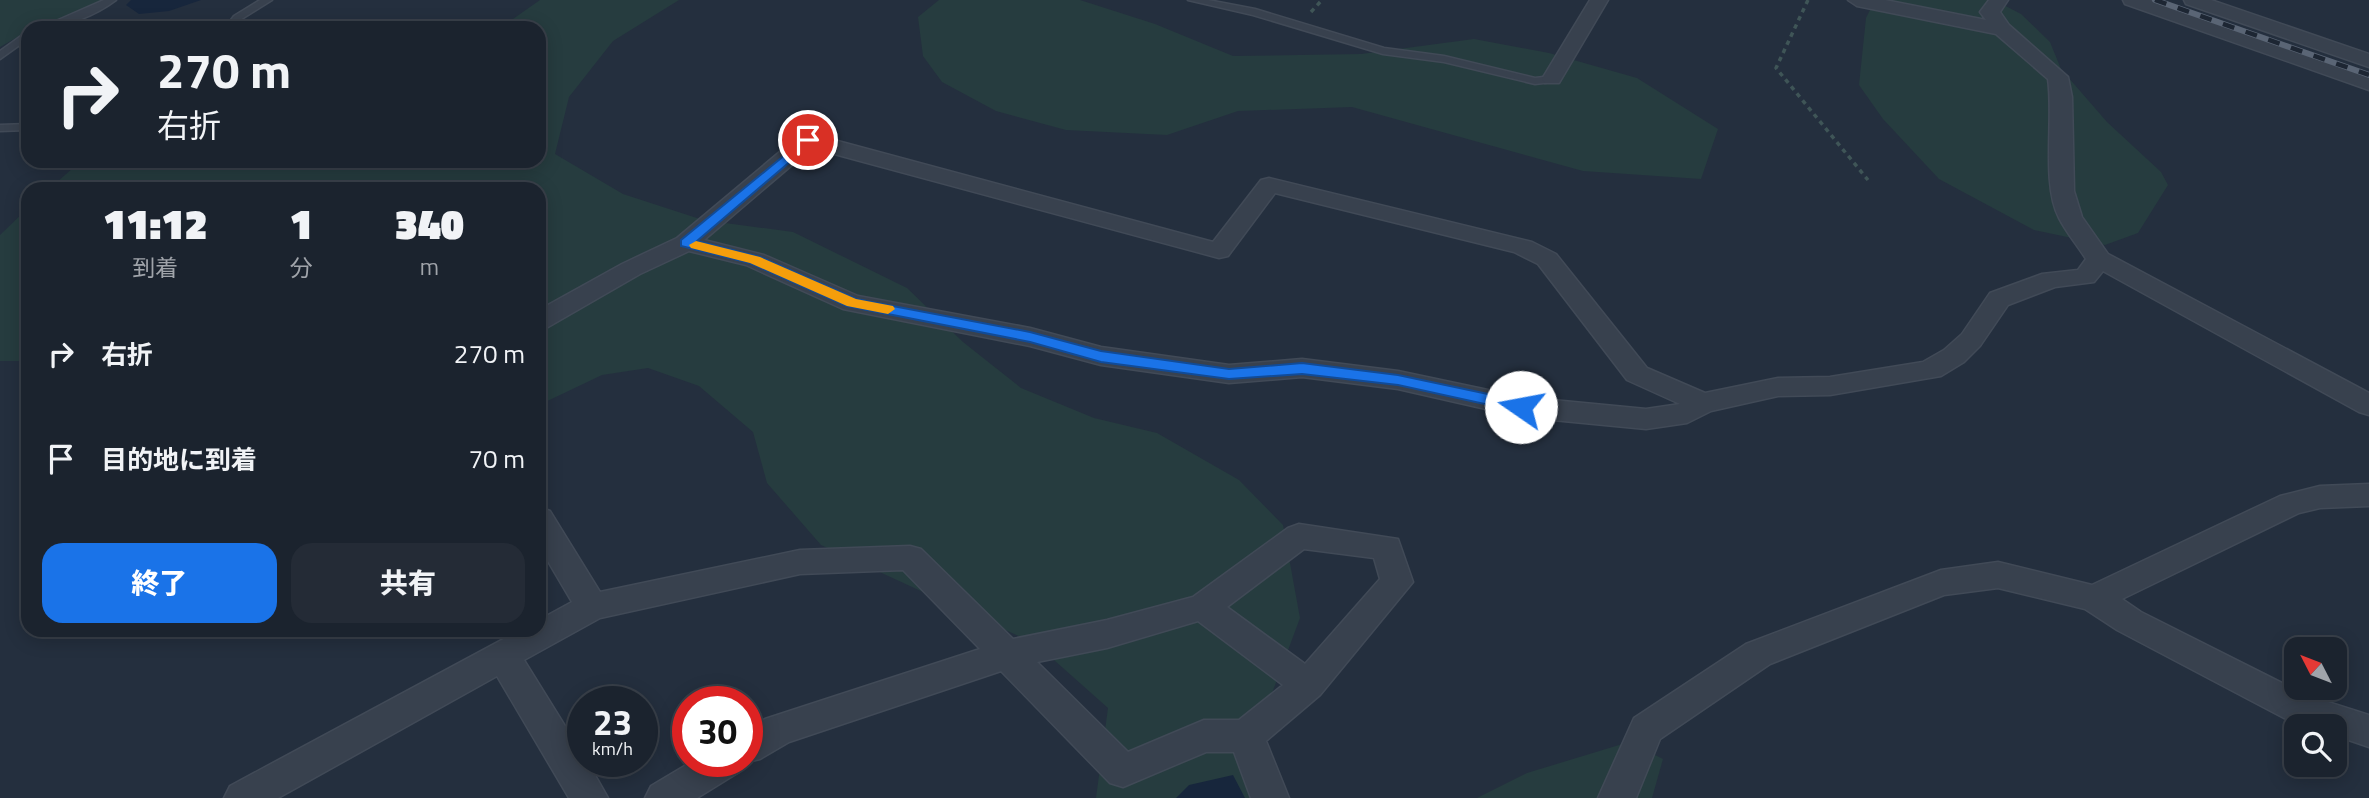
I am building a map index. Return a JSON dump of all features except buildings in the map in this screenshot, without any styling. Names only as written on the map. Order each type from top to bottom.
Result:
[{"type":"street","points":[[1552,79],[1599,0]]},
{"type":"street","points":[[1857,0],[2002,29]]},
{"type":"street","points":[[1999,0],[1990,12],[2002,29],[2058,77],[2062,97],[2062,191],[2070,217],[2099,259],[2369,405]]},
{"type":"street","points":[[2132,0],[2369,84]]},
{"type":"street","points":[[2193,0],[2369,61]]},
{"type":"street","points":[[546,317],[631,269],[686,243],[808,140],[1219,251],[1269,185],[1523,247],[1548,259],[1637,374],[1703,404]]},
{"type":"street","points":[[686,243],[755,260],[852,303],[1018,335],[1101,356],[1229,374],[1302,368],[1398,380],[1521,407],[1646,419],[1687,413],[1703,404],[1778,387],[1830,386],[1889,379],[1931,370],[1954,356],[1970,340],[1999,299],[2051,279],[2085,277],[2099,259]]},
{"type":"street","points":[[2094,598],[2291,504],[2320,497],[2369,495]]},
{"type":"street","points":[[546,531],[592,607]]},
{"type":"street","points":[[546,633],[592,607],[800,562],[910,558],[1009,654],[1123,771],[1204,736],[1246,736],[1308,685],[1397,582],[1387,548],[1299,536],[1203,607],[1107,634],[1009,654],[778,730],[763,739]]},
{"type":"street","points":[[1617,798],[1647,729],[1758,654],[1941,583],[1998,575],[2094,598],[2129,621],[2296,707],[2369,731]]},
{"type":"street","points":[[1203,607],[1308,685]]},
{"type":"street","points":[[243,798],[539,637]]},
{"type":"street","points":[[504,657],[589,798]]},
{"type":"street","points":[[1246,736],[1270,798]]},
{"type":"street","points":[[664,798],[699,777]]},
{"type":"lane","points":[[65,21],[111,0]]},
{"type":"lane","points":[[235,21],[267,0]]},
{"type":"lane","points":[[1193,0],[1259,9],[1383,51],[1444,60],[1535,82],[1552,79]]},
{"type":"lane","points":[[0,56],[21,40]]},
{"type":"lane","points":[[0,128],[21,127]]},
{"type":"path","points":[[1311,12],[1322,0]]},
{"type":"path","points":[[1808,0],[1776,68],[1868,180]]},
{"type":"green space","points":[[0,0],[102,0],[59,21],[21,21],[21,35],[0,47]]},
{"type":"green space","points":[[540,0],[679,0],[613,41],[569,97],[555,154],[623,194],[703,220],[793,232],[907,288],[963,342],[1021,388],[1094,418],[1157,433],[1239,480],[1283,525],[1300,618],[1250,752],[1253,798],[1096,798],[1108,708],[1036,644],[821,545],[767,483],[753,432],[699,386],[648,368],[602,375],[546,402],[546,182],[57,182],[73,168],[546,168],[546,21],[510,21]]},
{"type":"green space","points":[[939,0],[1080,0],[1155,24],[1233,56],[1361,54],[1474,39],[1549,53],[1637,78],[1718,129],[1701,179],[1583,171],[1352,107],[1238,111],[1167,135],[1066,130],[996,111],[942,82],[923,56],[918,17]]},
{"type":"green space","points":[[1875,0],[1994,0],[2021,14],[2050,42],[2061,69],[2107,122],[2161,172],[2168,185],[2138,233],[2105,245],[2034,230],[1939,179],[1883,119],[1859,85],[1866,18]]},
{"type":"green space","points":[[21,215],[21,361],[0,361],[0,235]]},
{"type":"green space","points":[[1629,742],[1663,759],[1652,798],[1477,798],[1527,773]]},
{"type":"water","points":[[131,0],[201,0],[169,11],[139,14],[126,5]]},
{"type":"water","points":[[1233,775],[1245,798],[1176,798],[1189,785]]},
{"type":"railway","points":[[2155,0],[2369,75]]},
{"type":"slow traffic","points":[[696,245],[755,260],[852,303],[888,309]]},
{"type":"route","points":[[808,140],[686,243],[755,260],[852,303],[1030,337],[1101,356],[1229,374],[1302,368],[1398,380],[1521,407]]}]
